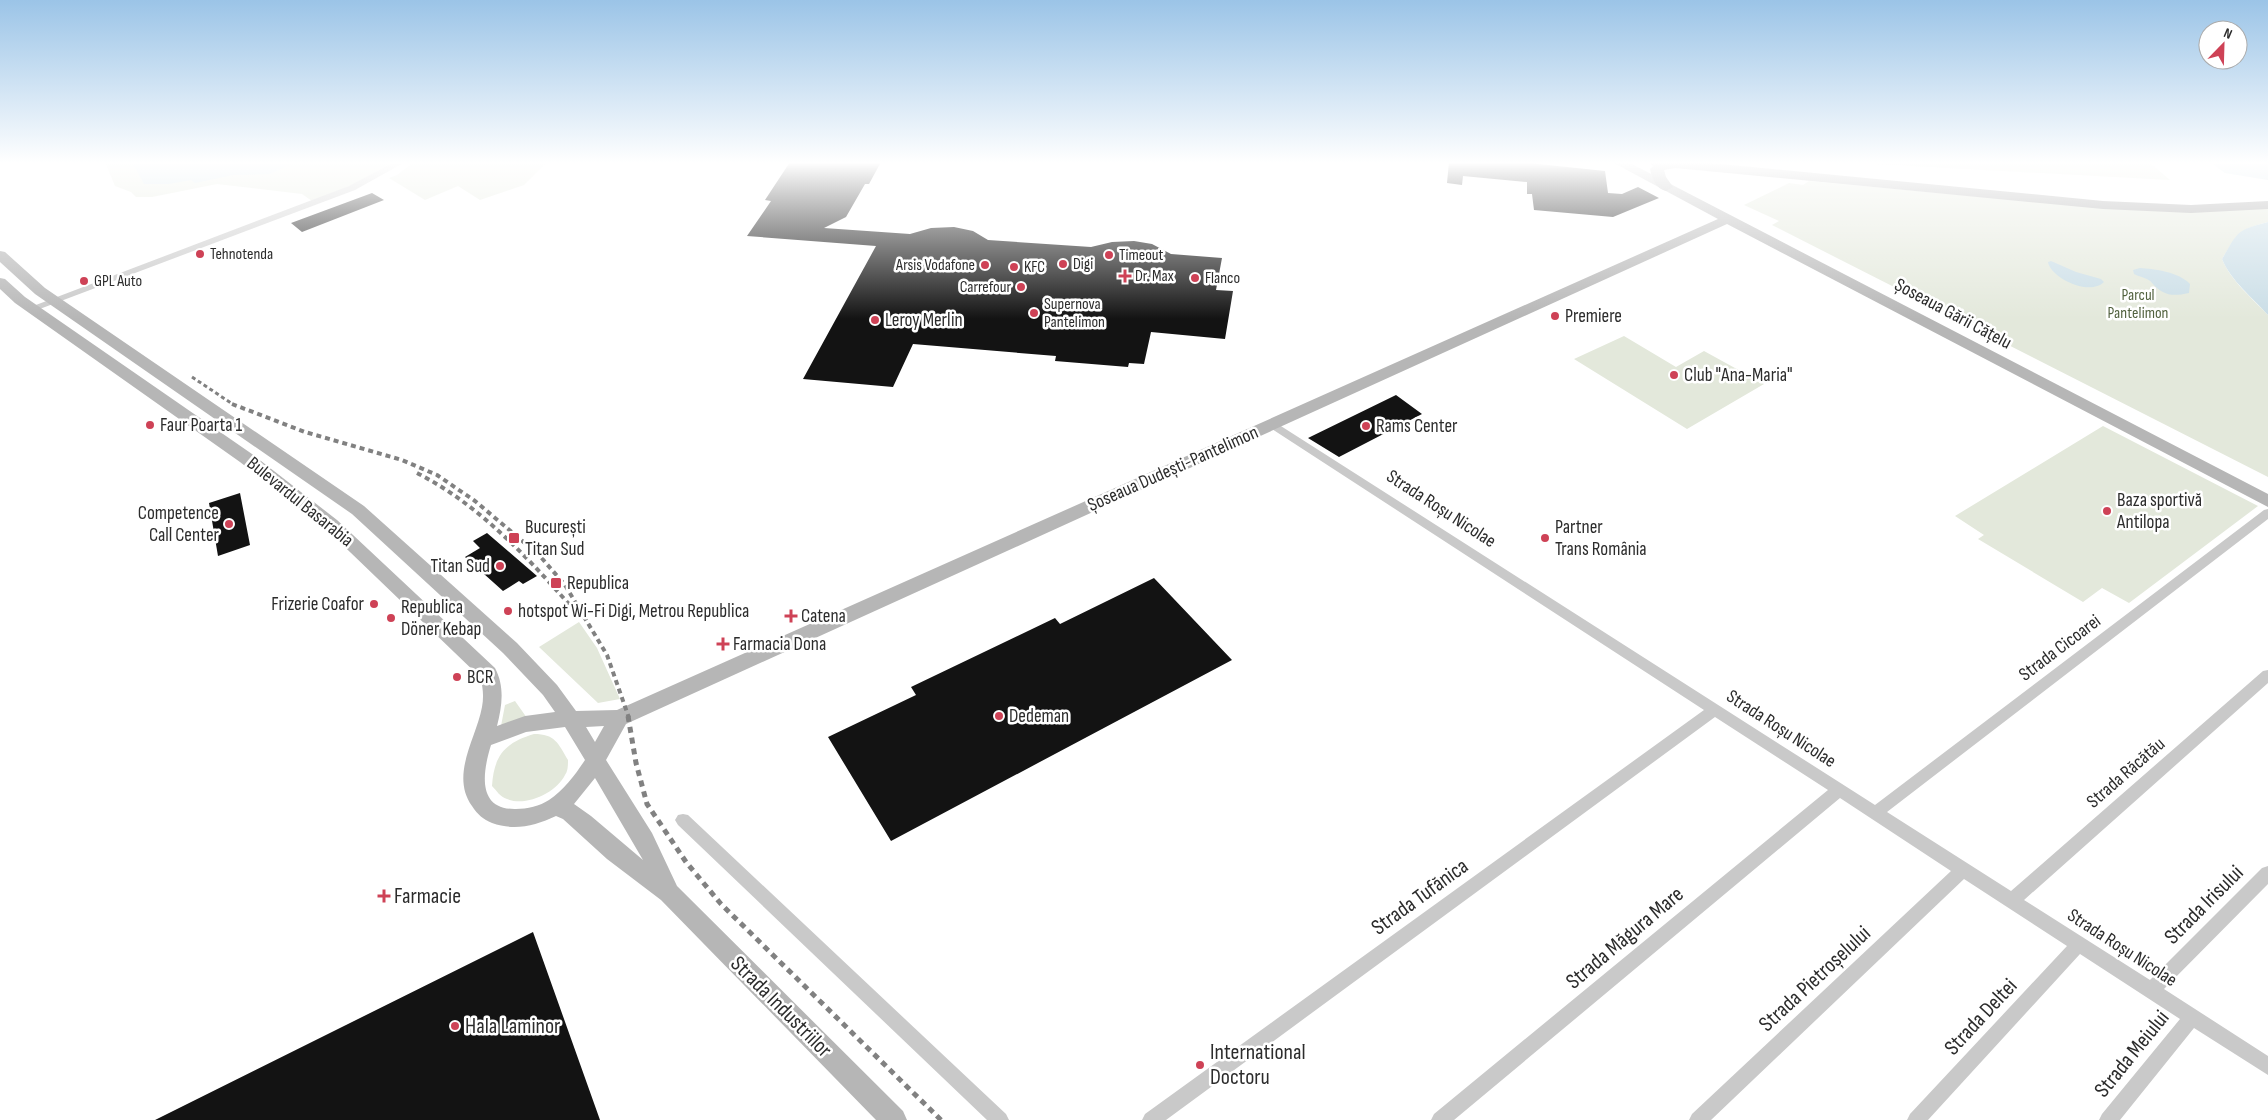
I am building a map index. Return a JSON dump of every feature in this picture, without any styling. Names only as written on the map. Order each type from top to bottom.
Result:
[{"type":"main road","name":"Șoseaua Gării Cățelu","points":[[1719,214],[2268,501]]},
{"type":"main road","name":"Șoseaua Dudești-Pantelimon","points":[[482,740],[525,724],[619,718],[1728,219]]},
{"type":"main road","name":"Bulevardul Basarabia","points":[[0,255],[54,300],[358,510],[510,648],[550,690],[571,720]]},
{"type":"main road","name":"Bulevardul Basarabia","points":[[0,282],[32,308],[246,458],[331,524],[369,558],[488,673],[492,681],[494,696],[482,740],[474,787],[479,800],[488,811],[501,816],[529,817],[557,808]]},
{"type":"main road","points":[[557,808],[572,794],[619,718]]},
{"type":"main road","name":"Strada Industriilor","points":[[571,720],[644,840],[669,893]]},
{"type":"main road","name":"Strada Industriilor","points":[[557,808],[570,812],[615,852],[669,893],[894,1120]]},
{"type":"street","points":[[32,308],[282,214]]},
{"type":"street","name":"Strada Roșu Nicolae","points":[[1273,425],[2268,1066]]},
{"type":"street","name":"Strada Cicoarei","points":[[1875,813],[2268,513]]},
{"type":"street","name":"Strada Răcătău","points":[[2011,900],[2268,675]]},
{"type":"street","name":"Strada Tufănica","points":[[1151,1120],[1715,710]]},
{"type":"street","name":"Strada Măgura Mare","points":[[1440,1120],[1839,790]]},
{"type":"street","points":[[683,820],[1000,1120]]},
{"type":"street","name":"Strada Pietroșelului","points":[[1698,1120],[1963,870]]},
{"type":"street","name":"Strada Irisului","points":[[2151,991],[2268,873]]},
{"type":"street","name":"Strada Deltei","points":[[1916,1120],[2079,944]]},
{"type":"street","name":"Strada Meiului","points":[[2108,1120],[2192,1017]]},
{"type":"green space","name":"Parcul Pantelimon","points":[[1764,214],[2268,214],[2268,222],[2251,227],[2240,234],[2222,259],[2236,282],[2268,315],[2268,477],[1772,225],[1779,221]]},
{"type":"green space","name":"Club \"Ana-Maria\"","points":[[1624,336],[1676,367],[1704,351],[1764,384],[1687,429],[1574,359]]},
{"type":"green space","name":"Baza sportivă Antilopa","points":[[2103,426],[2258,506],[2129,603],[2102,588],[2083,602],[1978,539],[1984,535],[1955,516]]},
{"type":"green space","points":[[579,622],[597,648],[620,699],[598,703],[539,647]]},
{"type":"green space","points":[[515,701],[527,718],[501,726],[505,705]]},
{"type":"green space","points":[[534,734],[547,736],[558,744],[568,760],[566,773],[561,782],[540,797],[523,801],[505,798],[492,786],[498,759],[508,746]]},
{"type":"water","points":[[2268,222],[2268,315],[2236,282],[2222,259],[2239,233],[2250,227]]},
{"type":"water","points":[[2051,261],[2076,272],[2101,279],[2104,282],[2097,286],[2089,287],[2071,283],[2055,274],[2048,262]]},
{"type":"water","points":[[2140,268],[2160,270],[2180,277],[2190,284],[2189,293],[2172,295],[2164,292],[2149,280],[2134,274],[2133,270]]},
{"type":"building","points":[[315,214],[347,214],[302,232],[291,223]]},
{"type":"building","name":"Supernova Pantelimon","points":[[762,214],[848,214],[846,217],[824,228],[910,234],[931,228],[954,227],[973,231],[988,240],[1091,247],[1112,242],[1134,241],[1152,244],[1171,254],[1222,258],[1216,290],[1233,291],[1225,339],[1151,332],[1144,364],[1129,363],[1128,367],[1055,361],[1056,356],[913,344],[893,387],[803,379],[876,246],[747,236]]},
{"type":"building","points":[[1582,214],[1620,214],[1613,217]]},
{"type":"building","name":"Rams Center","points":[[1396,395],[1422,414],[1339,457],[1308,438]]},
{"type":"building","name":"Competence Call Center","points":[[240,493],[250,545],[218,556],[209,503]]},
{"type":"building","name":"Titan Sud","points":[[487,533],[537,576],[523,584],[519,581],[503,591],[465,557],[480,548],[473,541]]},
{"type":"building","name":"Dedeman","points":[[1154,578],[1232,660],[891,841],[828,737],[916,695],[911,687],[1055,618],[1060,624]]},
{"type":"building","name":"Hala Laminor","points":[[533,932],[600,1120],[155,1120]]},
{"type":"railway","points":[[192,377],[233,404]]},
{"type":"railway","points":[[233,404],[305,432],[402,460],[437,475],[475,501],[539,555],[565,585],[607,655],[629,718]]},
{"type":"railway","points":[[417,473],[440,486],[483,517],[522,553],[576,612]]},
{"type":"railway","points":[[628,716],[636,763],[647,804],[686,862],[721,904],[941,1120]]},
{"type":"place","name":"Tehnotenda","points":[[200,254]]},
{"type":"place","name":"Timeout","points":[[1109,255]]},
{"type":"place","name":"Digi","points":[[1063,264]]},
{"type":"place","name":"Arsis Vodafone","points":[[985,265]]},
{"type":"place","name":"KFC","points":[[1014,267]]},
{"type":"place","name":"Dr. Max","points":[[1125,276]]},
{"type":"place","name":"Flanco","points":[[1195,278]]},
{"type":"place","name":"GPL Auto","points":[[84,281]]},
{"type":"place","name":"Carrefour","points":[[1021,287]]},
{"type":"place","name":"Supernova Pantelimon","points":[[1034,313]]},
{"type":"place","name":"Premiere","points":[[1555,316]]},
{"type":"place","name":"Leroy Merlin","points":[[875,320]]},
{"type":"place","name":"Club \"Ana-Maria\"","points":[[1674,375]]},
{"type":"place","name":"Faur Poarta 1","points":[[150,425]]},
{"type":"place","name":"Rams Center","points":[[1366,426]]},
{"type":"place","name":"Baza sportivă Antilopa","points":[[2107,511]]},
{"type":"place","name":"Competence Call Center","points":[[229,524]]},
{"type":"place","name":"București Titan Sud","points":[[514,538]]},
{"type":"place","name":"Partner Trans România","points":[[1545,538]]},
{"type":"place","name":"Titan Sud","points":[[500,566]]},
{"type":"place","name":"Republica","points":[[556,583]]},
{"type":"place","name":"Frizerie Coafor","points":[[374,604]]},
{"type":"place","name":"hotspot Wi-Fi Digi, Metrou Republica","points":[[508,611]]},
{"type":"place","name":"Catena","points":[[791,616]]},
{"type":"place","name":"Republica Döner Kebap","points":[[391,618]]},
{"type":"place","name":"Farmacia Dona","points":[[723,644]]},
{"type":"place","name":"BCR","points":[[457,677]]},
{"type":"place","name":"Dedeman","points":[[999,716]]},
{"type":"place","name":"Farmacie","points":[[384,896]]},
{"type":"place","name":"Hala Laminor","points":[[455,1026]]},
{"type":"place","name":"International Doctoru","points":[[1200,1065]]}]
